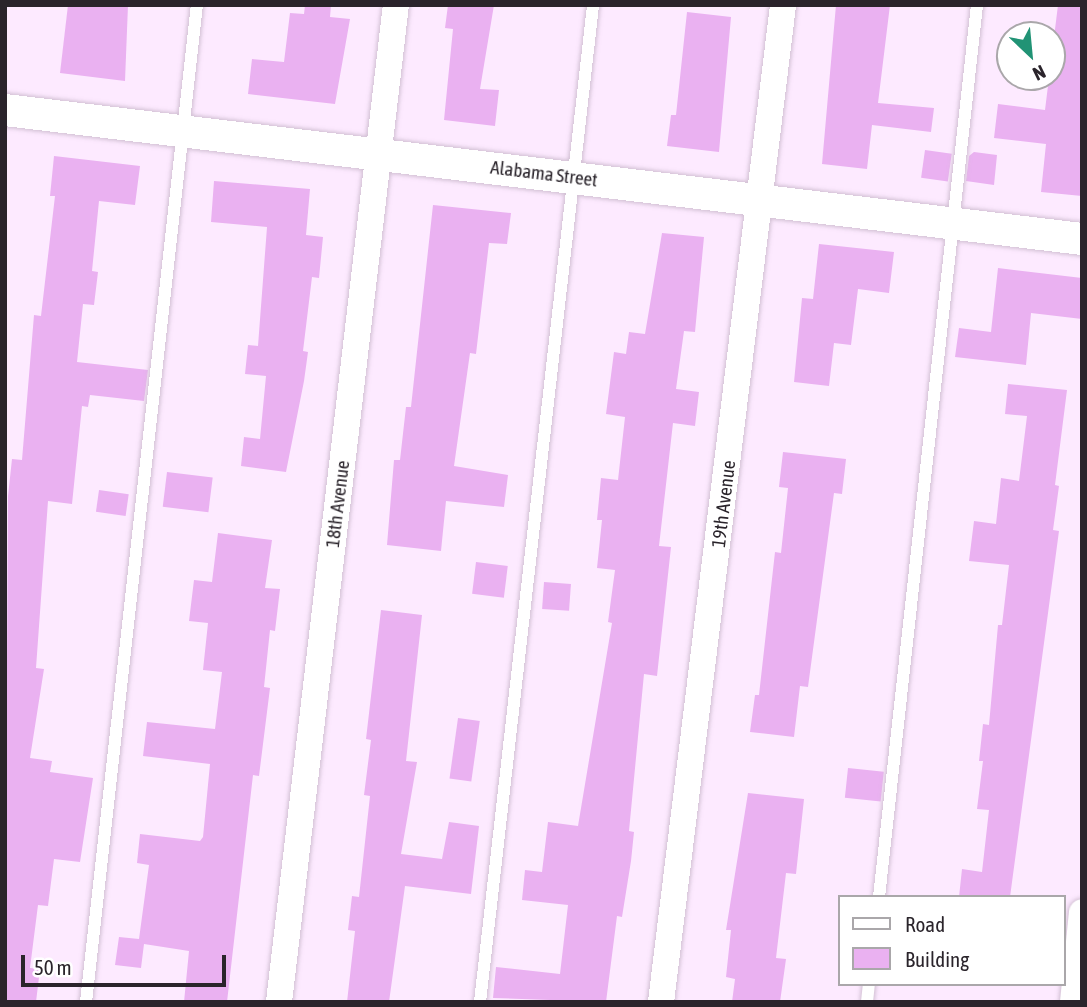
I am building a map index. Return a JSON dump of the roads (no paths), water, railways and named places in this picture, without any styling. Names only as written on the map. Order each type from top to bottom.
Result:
[{"type":"street","name":"18th Avenue","points":[[279,1002],[396,5]]},
{"type":"street","name":"19th Avenue","points":[[661,1002],[762,200],[783,5]]},
{"type":"street","name":"Alabama Street","points":[[5,110],[1082,239]]},
{"type":"street","points":[[1073,1002],[1082,912]]},
{"type":"lane","points":[[86,1002],[197,5]]},
{"type":"lane","points":[[480,1002],[593,5]]},
{"type":"lane","points":[[879,895],[977,5]]}]
